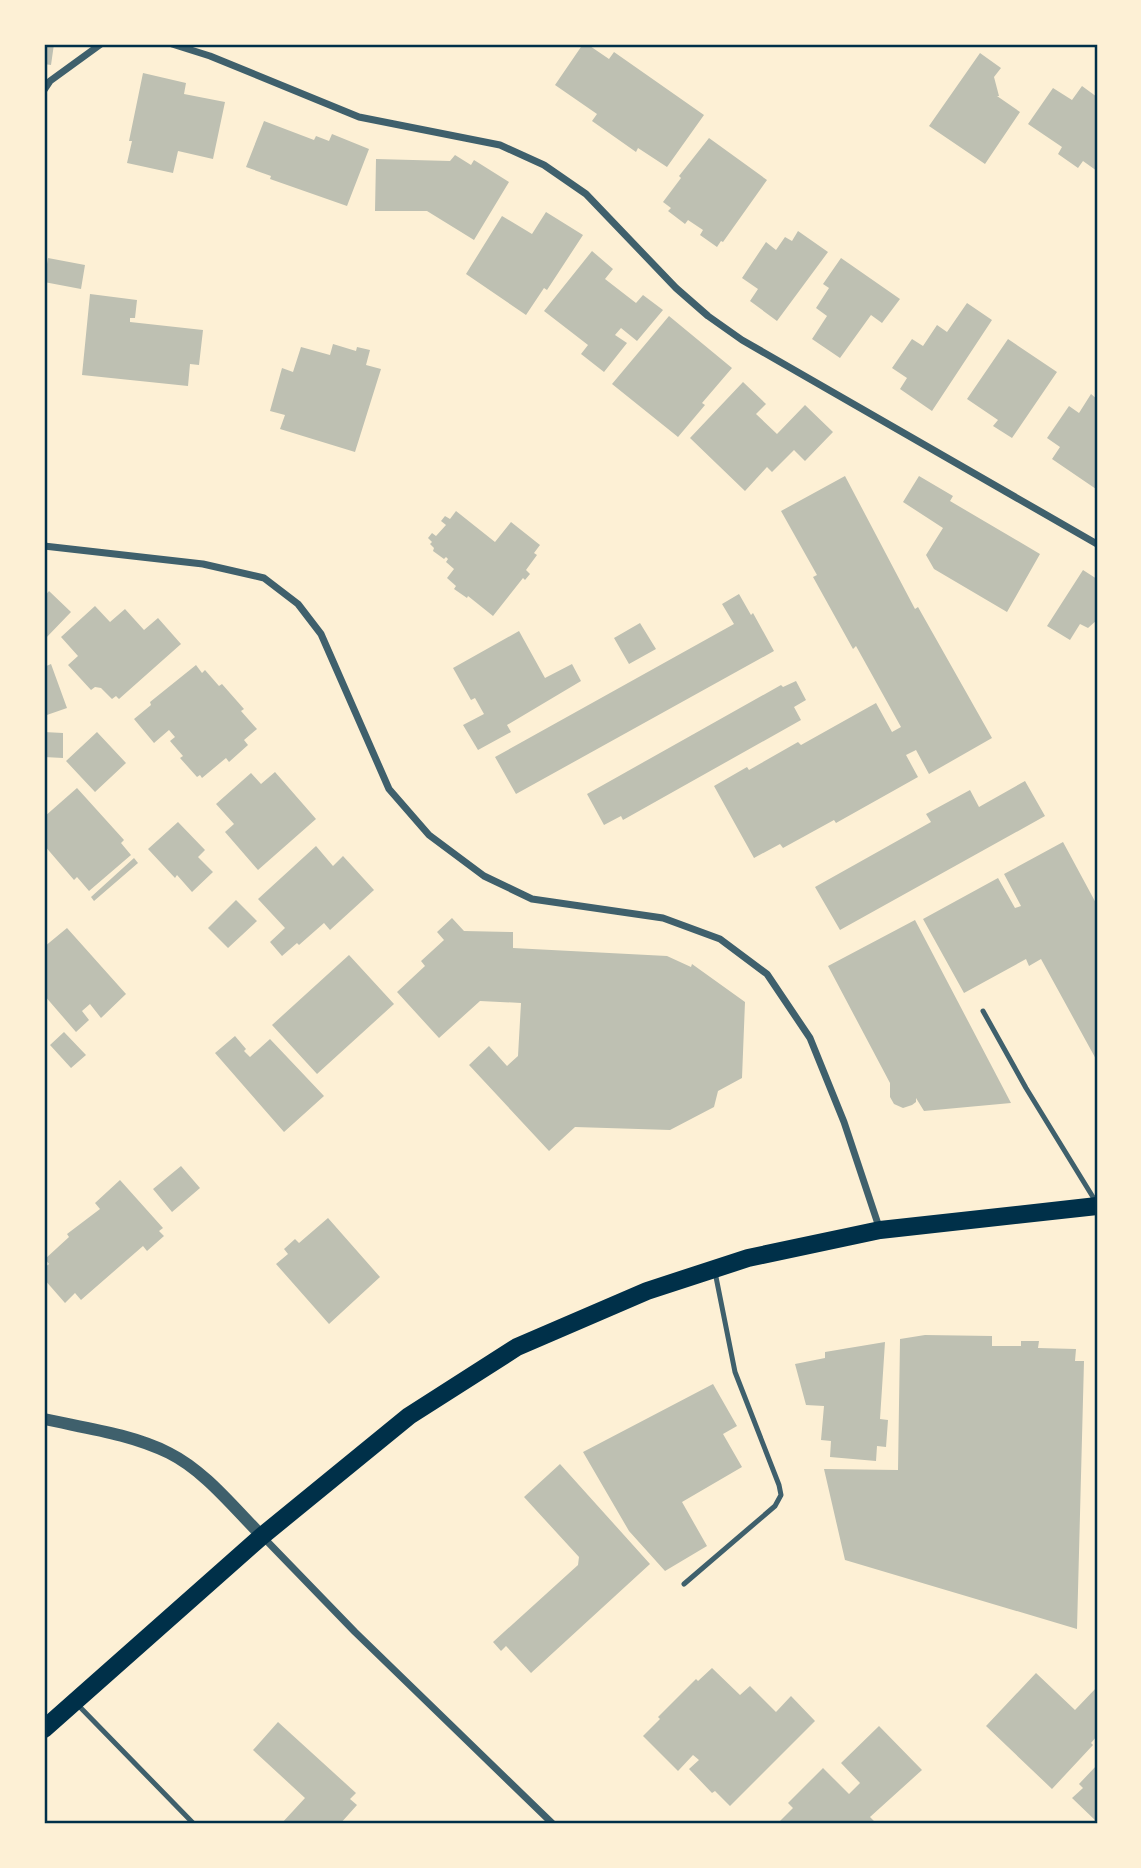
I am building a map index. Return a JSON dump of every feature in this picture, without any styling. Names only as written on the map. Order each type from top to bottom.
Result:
[{"type":"main road","points":[[44,1729],[262,1536],[409,1416],[517,1347],[647,1290],[748,1258],[880,1230],[1097,1206]]},
{"type":"street","points":[[44,90],[50,81],[101,44]]},
{"type":"street","points":[[172,44],[210,56],[359,117],[500,145],[544,164],[586,194],[676,288],[708,316],[742,340],[1097,544]]},
{"type":"street","points":[[44,546],[203,564],[264,578],[298,604],[321,634],[389,789],[429,835],[484,876],[532,899],[663,918],[720,939],[767,974],[810,1038],[844,1122],[880,1230]]},
{"type":"street","points":[[44,1419],[146,1443],[171,1454],[201,1475],[355,1632],[553,1824]]},
{"type":"lane","points":[[983,1010],[1097,1206]]},
{"type":"lane","points":[[684,1584],[775,1506],[781,1495],[735,1372],[714,1269]]},
{"type":"lane","points":[[74,1700],[194,1824]]},
{"type":"building","points":[[44,44],[54,44],[51,65],[44,64]]},
{"type":"building","points":[[583,44],[609,59],[614,52],[704,115],[667,167],[638,148],[636,152],[592,121],[597,114],[555,85]]},
{"type":"building","points":[[980,53],[1001,68],[994,77],[997,96],[1020,112],[985,164],[929,126]]},
{"type":"building","points":[[143,73],[186,83],[184,94],[225,102],[213,159],[178,151],[173,173],[127,163]]},
{"type":"building","points":[[1082,86],[1097,97],[1097,171],[1083,161],[1078,168],[1058,154],[1062,147],[1028,124],[1053,88],[1072,100]]},
{"type":"building","points":[[264,121],[314,140],[316,136],[329,141],[332,134],[369,149],[347,206],[270,179],[271,176],[246,167]]},
{"type":"building","points":[[709,138],[767,180],[717,247],[700,235],[703,230],[688,220],[685,224],[668,211],[671,208],[663,202],[681,178],[679,176]]},
{"type":"building","points":[[455,155],[471,165],[474,160],[509,182],[474,240],[427,211],[375,211],[376,159],[450,161]]},
{"type":"building","points":[[546,212],[583,235],[547,290],[544,288],[526,315],[466,274],[502,216],[532,234]]},
{"type":"building","points":[[798,231],[828,252],[777,321],[750,301],[758,289],[742,278],[766,242],[776,250],[785,237],[792,241]]},
{"type":"building","points":[[592,251],[613,269],[605,279],[636,303],[643,295],[663,310],[637,341],[621,328],[615,335],[627,343],[604,372],[581,354],[588,345],[544,311]]},
{"type":"building","points":[[48,258],[85,265],[81,289],[44,282]]},
{"type":"building","points":[[841,258],[900,299],[882,323],[871,315],[840,358],[812,339],[827,316],[816,308],[829,288],[823,284]]},
{"type":"building","points":[[90,294],[137,300],[135,318],[130,318],[130,322],[203,330],[199,365],[190,364],[188,386],[82,375]]},
{"type":"building","points":[[967,303],[992,320],[932,411],[900,389],[907,378],[892,368],[912,339],[923,346],[937,325],[947,332]]},
{"type":"building","points":[[669,316],[732,368],[678,437],[612,384]]},
{"type":"building","points":[[1008,339],[1057,372],[1012,438],[993,426],[998,420],[967,399]]},
{"type":"building","points":[[333,344],[356,351],[357,347],[370,350],[366,365],[381,369],[355,452],[280,429],[285,415],[270,411],[282,368],[293,372],[301,347],[330,355]]},
{"type":"building","points":[[743,382],[766,404],[756,414],[777,434],[805,405],[833,432],[805,461],[794,450],[772,472],[767,467],[745,491],[690,438]]},
{"type":"building","points":[[1091,394],[1097,399],[1096,489],[1052,459],[1060,447],[1047,438],[1069,406],[1079,413]]},
{"type":"building","points":[[845,476],[915,609],[918,607],[992,738],[929,774],[916,750],[906,755],[918,777],[836,823],[834,820],[783,848],[780,844],[754,858],[714,786],[798,742],[801,745],[876,703],[892,732],[901,727],[856,646],[853,649],[813,577],[817,575],[781,511]]},
{"type":"building","points":[[919,476],[953,496],[950,501],[1040,554],[1007,612],[934,569],[926,555],[943,528],[903,502]]},
{"type":"building","points":[[456,511],[495,542],[511,522],[540,545],[534,553],[537,555],[526,570],[530,574],[525,580],[523,578],[493,616],[468,596],[467,598],[454,589],[456,586],[447,578],[454,569],[446,562],[446,557],[444,559],[433,551],[434,548],[430,544],[432,542],[428,538],[432,533],[436,536],[446,525],[441,521],[445,516],[450,519]]},
{"type":"building","points":[[1083,570],[1097,579],[1097,620],[1088,628],[1080,624],[1070,640],[1047,626]]},
{"type":"building","points":[[49,591],[71,612],[44,640],[44,597]]},
{"type":"building","points":[[739,594],[774,651],[516,794],[495,757],[734,624],[722,604]]},
{"type":"building","points":[[95,606],[110,622],[125,609],[144,630],[158,618],[181,644],[119,699],[116,696],[112,699],[101,688],[95,687],[91,690],[68,665],[78,656],[61,637]]},
{"type":"building","points":[[640,623],[656,649],[629,664],[614,638]]},
{"type":"building","points":[[519,631],[545,678],[572,664],[581,681],[507,725],[511,732],[478,750],[463,725],[484,714],[475,698],[471,700],[453,668]]},
{"type":"building","points":[[51,664],[67,708],[44,716],[44,667]]},
{"type":"building","points":[[196,665],[202,673],[205,670],[219,686],[222,684],[257,729],[244,740],[248,745],[229,762],[226,758],[202,778],[200,775],[197,777],[180,758],[183,756],[170,741],[175,737],[169,730],[154,743],[134,719],[151,705],[150,702]]},
{"type":"building","points":[[796,681],[806,700],[794,707],[801,720],[623,820],[621,816],[604,825],[587,794],[781,685],[783,687]]},
{"type":"building","points":[[44,732],[63,733],[63,758],[44,757]]},
{"type":"building","points":[[97,732],[126,763],[95,792],[66,761]]},
{"type":"building","points":[[275,772],[316,819],[258,870],[225,832],[234,824],[216,804],[251,773],[261,784]]},
{"type":"building","points":[[1025,781],[1045,816],[840,930],[815,887],[931,822],[926,814],[970,790],[979,807]]},
{"type":"building","points":[[77,788],[124,840],[121,843],[131,855],[89,891],[77,877],[74,880],[44,845],[44,817]]},
{"type":"building","points":[[178,822],[205,850],[198,857],[213,872],[192,892],[148,849]]},
{"type":"building","points":[[1063,842],[1097,905],[1097,1061],[1041,959],[1029,966],[1026,959],[964,993],[923,919],[998,878],[1015,908],[1021,906],[1004,874]]},
{"type":"building","points":[[316,846],[333,866],[343,856],[374,890],[330,930],[324,923],[282,956],[270,942],[285,928],[258,899]]},
{"type":"building","points":[[134,858],[138,863],[94,901],[91,897]]},
{"type":"building","points":[[236,900],[257,921],[228,948],[208,928]]},
{"type":"building","points":[[452,918],[464,931],[513,932],[513,948],[667,956],[691,967],[692,964],[745,1002],[742,1078],[718,1091],[714,1107],[670,1130],[575,1127],[549,1151],[469,1065],[489,1046],[507,1066],[518,1056],[521,1003],[480,1001],[439,1038],[397,992],[425,966],[421,961],[444,940],[437,932]]},
{"type":"building","points":[[915,920],[1011,1103],[924,1111],[916,1098],[916,1102],[903,1108],[894,1104],[890,1097],[890,1083],[828,966]]},
{"type":"building","points":[[67,928],[126,994],[101,1018],[90,1004],[82,1011],[89,1020],[76,1032],[44,995],[44,947]]},
{"type":"building","points":[[349,955],[394,1004],[317,1074],[272,1025]]},
{"type":"building","points":[[64,1032],[86,1055],[71,1068],[50,1045]]},
{"type":"building","points":[[235,1036],[250,1057],[270,1039],[324,1096],[284,1132],[215,1053]]},
{"type":"building","points":[[181,1166],[200,1188],[172,1212],[153,1189]]},
{"type":"building","points":[[120,1180],[163,1228],[159,1231],[164,1236],[147,1251],[143,1246],[81,1300],[75,1293],[65,1303],[44,1279],[44,1268],[49,1264],[45,1259],[69,1237],[67,1234],[100,1209],[95,1203]]},
{"type":"building","points":[[328,1218],[380,1277],[329,1324],[276,1264],[288,1254],[284,1249],[295,1239],[299,1243]]},
{"type":"building","points":[[925,1335],[992,1336],[992,1346],[1021,1346],[1021,1341],[1039,1341],[1038,1348],[1076,1349],[1075,1361],[1084,1361],[1077,1629],[845,1560],[824,1469],[898,1470],[900,1339]]},
{"type":"building","points":[[885,1342],[880,1419],[888,1420],[886,1447],[877,1446],[876,1461],[830,1457],[831,1441],[821,1440],[824,1406],[806,1405],[795,1364],[825,1358],[825,1352]]},
{"type":"building","points":[[713,1384],[737,1426],[723,1434],[742,1467],[682,1502],[707,1546],[665,1571],[629,1531],[583,1452]]},
{"type":"building","points":[[560,1464],[650,1564],[531,1673],[506,1646],[501,1651],[493,1642],[578,1565],[579,1557],[524,1497]]},
{"type":"building","points":[[712,1668],[740,1695],[750,1686],[776,1712],[791,1696],[815,1721],[730,1806],[715,1791],[712,1793],[689,1769],[699,1760],[693,1755],[678,1771],[643,1736],[696,1679],[698,1681]]},
{"type":"building","points":[[1036,1673],[1075,1710],[1097,1687],[1097,1736],[1091,1743],[1093,1745],[1052,1789],[986,1726]]},
{"type":"building","points":[[278,1722],[356,1793],[350,1799],[357,1805],[340,1824],[281,1824],[305,1798],[253,1750]]},
{"type":"building","points":[[879,1726],[922,1770],[870,1817],[875,1822],[873,1824],[777,1824],[793,1808],[788,1803],[823,1768],[849,1794],[860,1783],[841,1763]]},
{"type":"building","points":[[1097,1765],[1097,1822],[1072,1798],[1083,1788],[1079,1784]]}]
